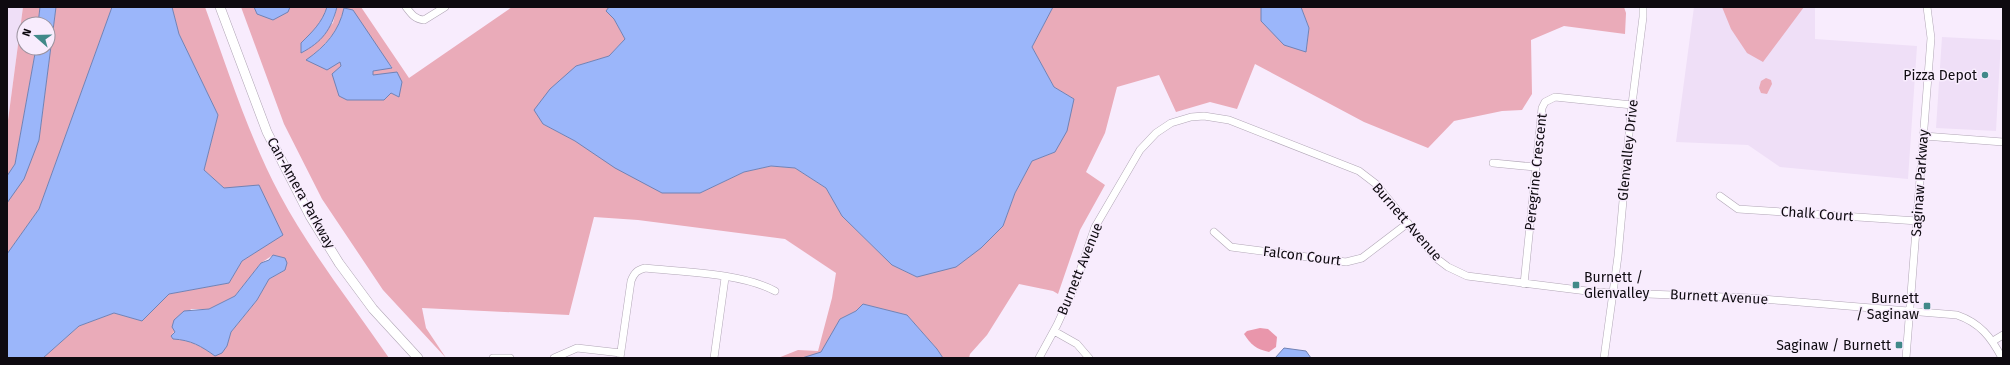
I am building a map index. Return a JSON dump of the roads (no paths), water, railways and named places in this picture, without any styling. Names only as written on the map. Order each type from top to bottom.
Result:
[{"type":"main road","name":"Can-Amera Parkway","points":[[220,7],[267,132],[310,216],[339,263],[373,309],[418,358]]},
{"type":"street","points":[[406,7],[412,16],[418,20],[424,20],[445,7]]},
{"type":"street","name":"Glenvalley Drive","points":[[1604,358],[1613,292],[1632,105],[1644,17],[1643,7]]},
{"type":"street","name":"Saginaw Parkway","points":[[1906,358],[1918,221],[1930,38],[1927,7]]},
{"type":"street","name":"Peregrine Crescent","points":[[1524,284],[1542,108],[1545,102],[1550,98],[1555,97],[1632,105]]},
{"type":"street","name":"Burnett Avenue","points":[[1039,358],[1054,331],[1074,288],[1095,227],[1140,150],[1156,133],[1171,123],[1191,117],[1204,116],[1229,120],[1359,171],[1376,184],[1436,258],[1457,272],[1477,279],[1565,289],[1751,298],[1957,315],[1970,320],[1984,330],[1993,341],[2002,358]]},
{"type":"street","points":[[1924,136],[2003,142]]},
{"type":"street","points":[[1493,163],[1536,167]]},
{"type":"street","name":"Chalk Court","points":[[1720,196],[1738,209],[1918,221]]},
{"type":"street","name":"Falcon Court","points":[[1214,232],[1231,247],[1346,262],[1362,258],[1408,223]]},
{"type":"street","points":[[554,358],[577,348],[620,355],[631,281],[634,273],[645,268],[761,284],[775,291]]},
{"type":"street","points":[[714,358],[725,278]]},
{"type":"street","points":[[1054,331],[1077,344],[1089,358]]},
{"type":"street","points":[[1993,341],[2003,335]]},
{"type":"street","points":[[493,358],[510,358]]},
{"type":"water","points":[[40,7],[56,7],[55,16],[39,16]]},
{"type":"water","points":[[112,7],[172,7],[179,34],[218,115],[204,170],[224,188],[259,185],[283,235],[242,261],[229,283],[169,294],[142,321],[114,313],[79,326],[43,358],[7,358],[7,254],[39,209]]},
{"type":"water","points":[[254,7],[290,7],[288,12],[273,20],[257,14]]},
{"type":"water","points":[[327,7],[337,7],[329,29],[320,40],[301,53],[301,43],[319,23]]},
{"type":"water","points":[[609,7],[1053,7],[1032,47],[1054,87],[1074,99],[1067,131],[1055,152],[1032,161],[1015,193],[1003,226],[981,248],[956,267],[917,277],[892,265],[842,216],[826,188],[795,168],[771,166],[744,172],[700,193],[662,193],[615,168],[575,141],[543,124],[534,110],[550,89],[576,66],[609,56],[625,39],[614,19],[606,11]]},
{"type":"water","points":[[1261,7],[1301,7],[1309,28],[1306,52],[1284,45],[1261,21]]},
{"type":"water","points":[[344,8],[353,10],[392,68],[373,71],[373,75],[397,72],[402,82],[399,97],[391,93],[384,100],[347,100],[339,96],[332,74],[341,66],[340,62],[327,70],[306,60],[320,49],[331,37],[339,24]]},
{"type":"water","points":[[35,56],[50,56],[39,140],[24,179],[7,203],[7,176],[15,164]]},
{"type":"water","points":[[273,255],[285,258],[287,263],[285,270],[269,279],[257,300],[231,332],[227,346],[222,353],[215,356],[196,344],[173,339],[171,336],[175,332],[172,327],[174,320],[184,311],[209,309],[235,296],[261,263],[269,260]]},
{"type":"water","points":[[863,304],[907,315],[943,358],[802,358],[821,352],[840,319],[856,311]]},
{"type":"water","points":[[1284,348],[1306,351],[1311,358],[1275,358]]},
{"type":"place","name":"Pizza Depot","points":[[1985,75]]},
{"type":"place","name":"Burnett / Glenvalley","points":[[1576,285]]},
{"type":"place","name":"Burnett / Saginaw","points":[[1927,306]]},
{"type":"place","name":"Saginaw / Burnett","points":[[1899,345]]}]
